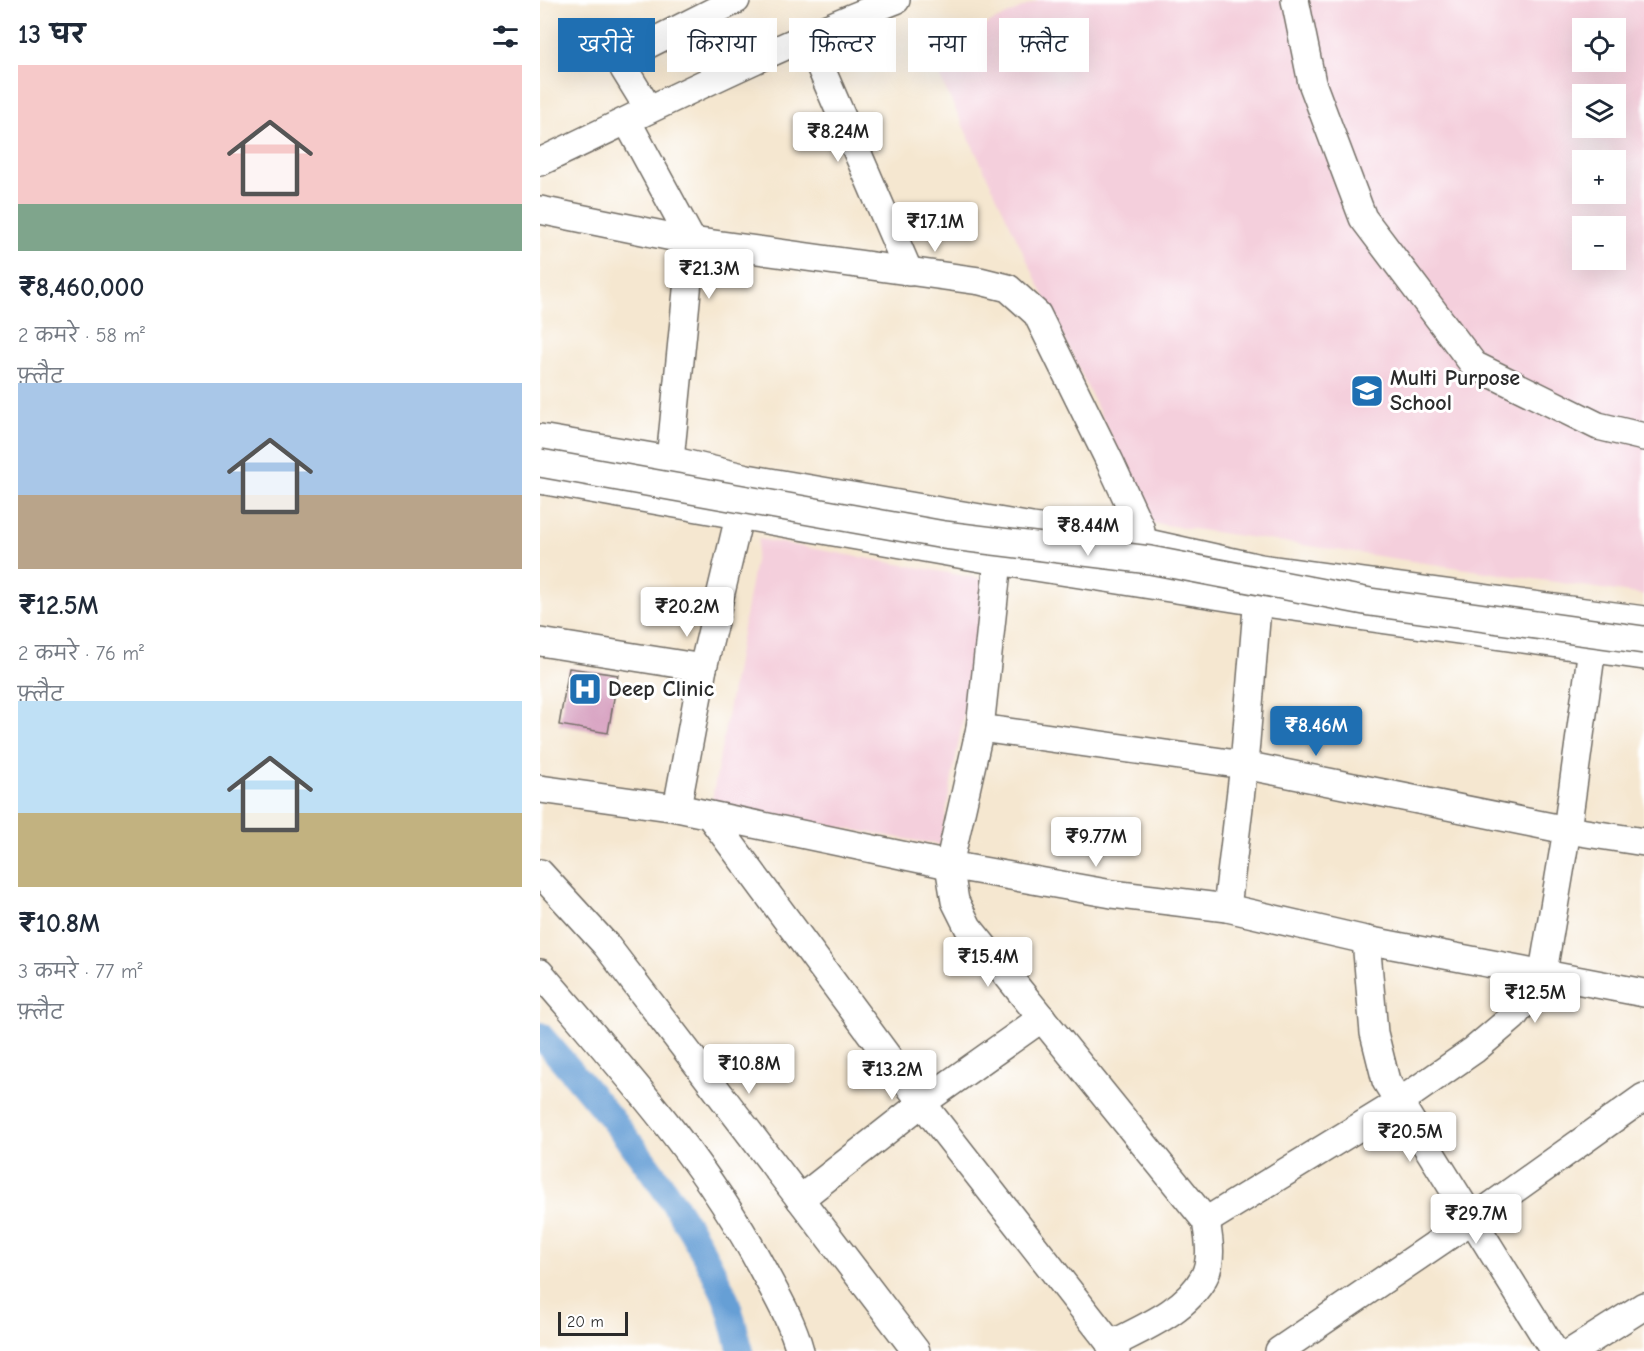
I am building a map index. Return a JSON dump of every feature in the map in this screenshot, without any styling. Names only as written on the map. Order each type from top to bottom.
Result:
[{"type":"street","points":[[660,500],[670,460],[692,241],[637,114],[624,69],[627,55],[736,0]]},
{"type":"street","points":[[852,18],[896,0]]},
{"type":"street","points":[[1295,0],[1312,83],[1363,218],[1474,364],[1598,426],[1644,437]]},
{"type":"street","points":[[540,162],[637,114],[789,44]]},
{"type":"street","points":[[823,72],[909,272]]},
{"type":"street","points":[[540,210],[692,241],[980,281],[1008,288],[1037,314],[1110,462],[1140,527],[1143,542]]},
{"type":"street","points":[[540,438],[670,460],[747,478],[1032,527],[1143,542],[1260,568],[1644,620]]},
{"type":"street","points":[[540,463],[944,535],[1150,560],[1370,602],[1644,640]]},
{"type":"street","points":[[677,808],[703,668],[747,478]]},
{"type":"street","points":[[540,480],[998,561],[1259,602],[1644,656]]},
{"type":"street","points":[[710,816],[922,1103],[1113,1348],[1179,1306],[1204,1276],[1210,1248],[1206,1221],[968,927],[955,901],[949,865],[980,728],[998,561]]},
{"type":"street","points":[[1227,908],[1244,765],[1260,568]]},
{"type":"street","points":[[540,642],[703,668]]},
{"type":"street","points":[[1206,1221],[1398,1103],[1474,1050],[1512,1017],[1543,972],[1567,830],[1592,648]]},
{"type":"street","points":[[980,728],[1244,765],[1567,830],[1644,842]]},
{"type":"street","points":[[540,789],[677,808],[949,865],[1112,894],[1227,908],[1366,940],[1644,993]]},
{"type":"street","points":[[540,873],[606,945],[916,1351]]},
{"type":"street","points":[[1366,940],[1374,1033],[1386,1081],[1554,1351]]},
{"type":"street","points":[[540,973],[677,1134],[740,1226],[793,1326],[800,1351]]},
{"type":"street","points":[[800,1199],[922,1103],[1042,1018]]},
{"type":"street","points":[[1279,1351],[1473,1219],[1644,1097]]},
{"type":"street","points":[[1573,1351],[1644,1306]]},
{"type":"shaded area","name":"Multi Purpose School","points":[[1039,0],[1644,0],[1644,595],[1152,523],[938,72],[987,72],[987,24],[999,19],[999,72],[1089,72],[1089,18],[1001,18]]},
{"type":"shaded area","points":[[759,539],[988,580],[940,845],[711,805]]},
{"type":"building","points":[[569,668],[618,675],[608,733],[559,725]]},
{"type":"waterway","points":[[540,1035],[642,1158],[687,1224],[724,1294],[741,1351]]},
{"type":"place","name":"Multi Purpose School","points":[[1367,391]]},
{"type":"place","name":"Deep Clinic","points":[[585,689]]}]
